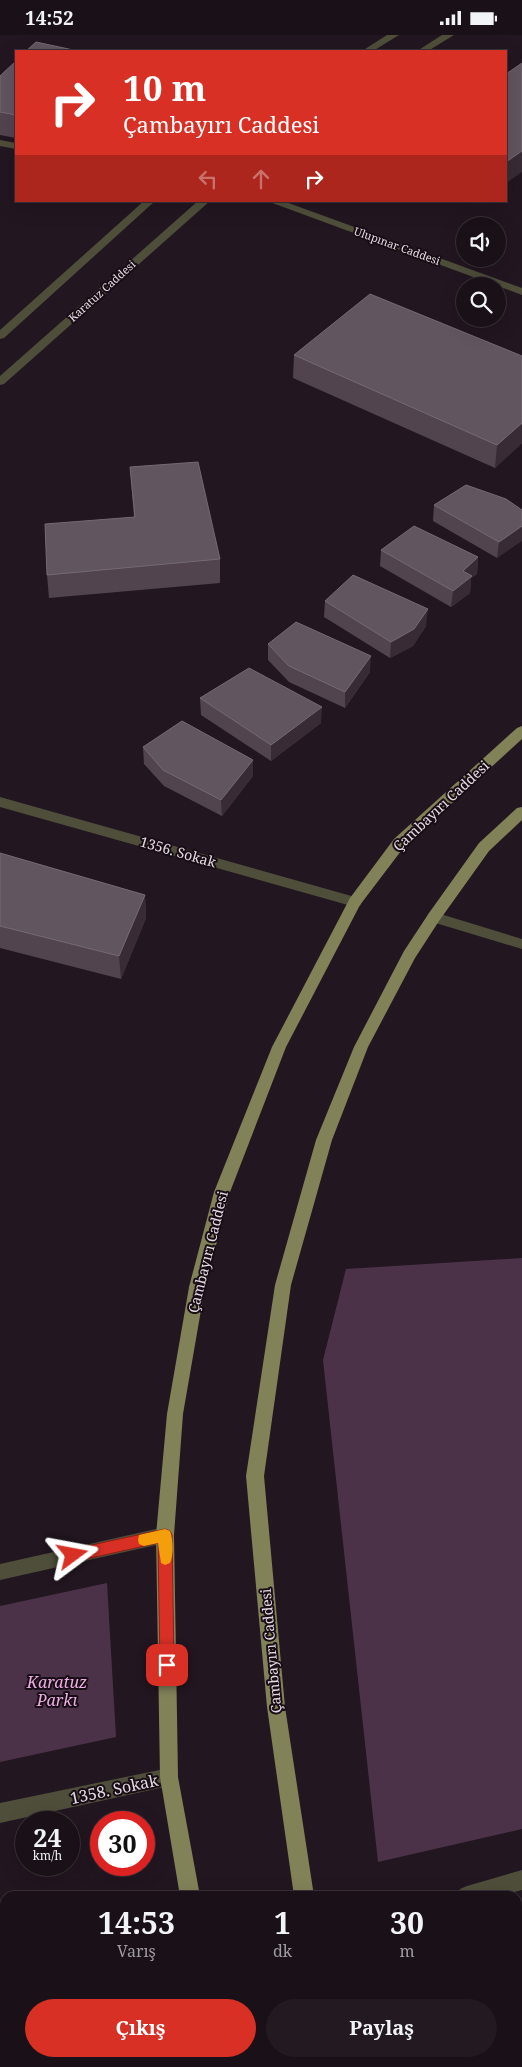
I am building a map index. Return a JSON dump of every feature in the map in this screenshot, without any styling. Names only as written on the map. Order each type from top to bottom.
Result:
[{"type":"main road","name":"Çambayırı Caddesi","points":[[189,1891],[169,1777],[165,1535],[175,1414],[197,1287],[222,1192],[279,1047],[356,902],[399,843],[522,731]]},
{"type":"main road","name":"Çambayırı Caddesi","points":[[303,1891],[276,1707],[256,1485],[282,1285],[324,1139],[361,1047],[409,955],[434,917],[484,847],[522,812]]},
{"type":"street","points":[[369,50],[394,35]]},
{"type":"street","points":[[424,50],[450,35]]},
{"type":"street","points":[[0,143],[15,146]]},
{"type":"street","points":[[0,336],[149,202]]},
{"type":"street","name":"Karatuz Caddesi","points":[[0,382],[204,202]]},
{"type":"street","name":"Ulupınar Caddesi","points":[[275,202],[519,288]]},
{"type":"street","name":"1356. Sokak","points":[[0,802],[356,902]]},
{"type":"street","points":[[434,917],[522,944]]},
{"type":"street","points":[[0,1572],[165,1535]]},
{"type":"street","name":"1358. Sokak","points":[[0,1813],[169,1777]]},
{"type":"street","points":[[485,1891],[522,1880]]},
{"type":"green space","points":[[522,1258],[522,1829],[378,1862],[323,1360],[346,1269]]},
{"type":"green space","name":"Karatuz Parkı","points":[[107,1583],[116,1737],[0,1762],[0,1606]]},
{"type":"building","points":[[36,42],[73,50],[27,50]]},
{"type":"building","points":[[15,62],[15,115],[0,112],[0,76]]},
{"type":"building","points":[[522,63],[522,151],[507,161],[507,73]]},
{"type":"building","points":[[370,294],[522,356],[522,423],[497,445],[294,355]]},
{"type":"building","points":[[198,462],[220,559],[47,575],[45,524],[135,517],[130,467]]},
{"type":"building","points":[[466,485],[506,499],[522,510],[522,526],[499,542],[434,505]]},
{"type":"building","points":[[414,526],[478,557],[463,571],[472,576],[453,591],[381,550]]},
{"type":"building","points":[[353,575],[428,609],[414,629],[391,642],[325,601]]},
{"type":"building","points":[[296,622],[371,656],[345,692],[289,666],[268,644]]},
{"type":"building","points":[[249,668],[322,707],[271,745],[200,698]]},
{"type":"building","points":[[182,721],[253,760],[221,800],[163,770],[143,747]]},
{"type":"building","points":[[0,853],[145,895],[119,956],[0,926]]},
{"type":"slow traffic","points":[[144,1540],[165,1535],[165,1558]]},
{"type":"route","points":[[73,1555],[165,1535],[167,1665]]}]
